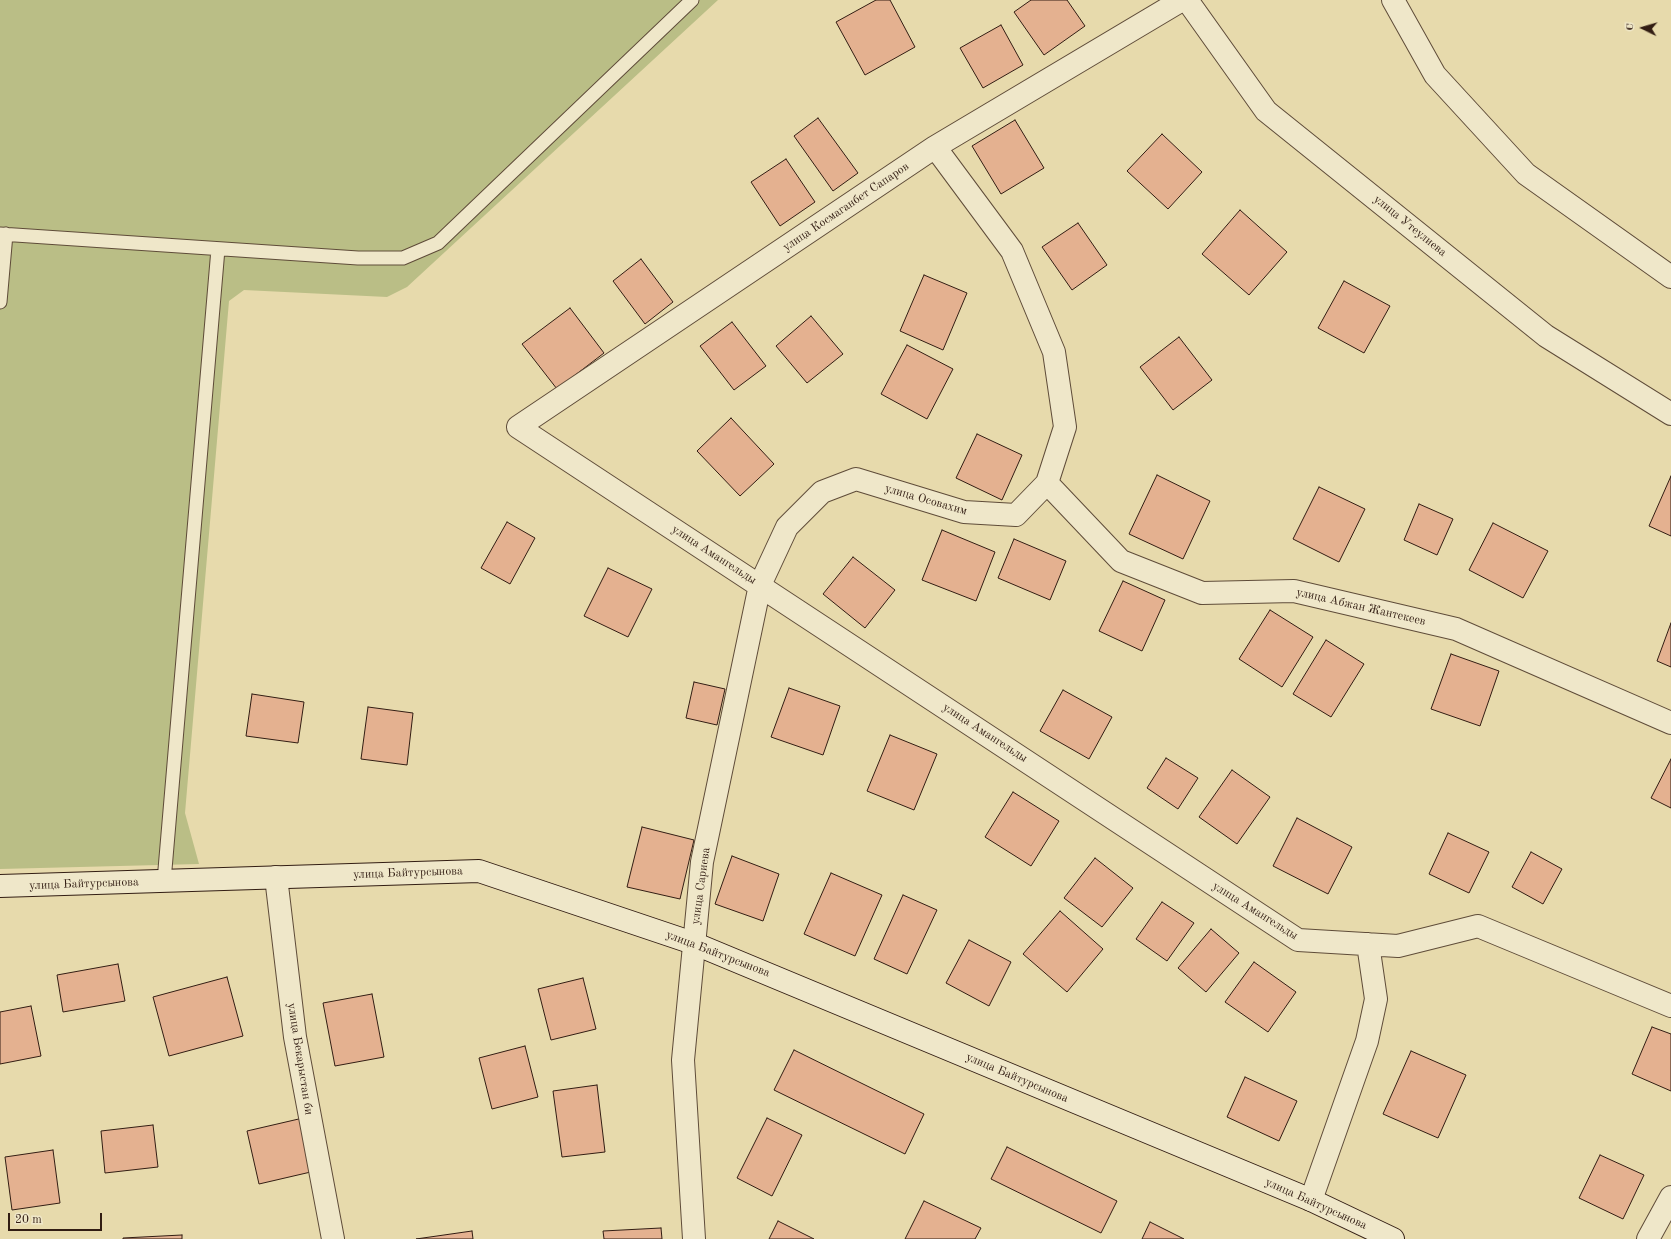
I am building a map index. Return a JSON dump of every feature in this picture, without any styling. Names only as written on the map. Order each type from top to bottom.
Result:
[{"type":"street","name":"улица Космаганбет Сапаров","points":[[518,427],[935,147],[1182,0]]},
{"type":"street","name":"улица Утеулиева","points":[[1187,0],[1266,111],[1546,336],[1671,414]]},
{"type":"street","points":[[1392,0],[1435,75],[1526,174],[1671,277]]},
{"type":"street","name":"улица Осовахим","points":[[760,585],[786,527],[822,492],[856,479],[964,512],[1016,515],[1047,483],[1066,427],[1054,352],[1012,251],[935,147]]},
{"type":"street","name":"улица Амангельды","points":[[518,427],[1298,940],[1398,946],[1478,926],[1671,1006]]},
{"type":"street","name":"улица Абжан Жантекеев","points":[[1047,483],[1121,561],[1202,593],[1294,591],[1456,629],[1671,723]]},
{"type":"street","name":"улица Сариева","points":[[694,1239],[683,1060],[693,943],[702,862],[760,585]]},
{"type":"street","name":"улица Байтурсынова","points":[[0,886],[479,871],[693,943],[1311,1200],[1392,1239]]},
{"type":"street","name":"улица Бекарыстан би","points":[[276,877],[295,1037],[333,1239]]},
{"type":"street","points":[[1311,1200],[1367,1041],[1376,999],[1368,944]]},
{"type":"street","points":[[1648,1239],[1671,1197]]},
{"type":"lane","points":[[0,302],[3,234],[358,258],[403,258],[438,243],[692,0]]},
{"type":"lane","points":[[164,881],[218,249]]},
{"type":"green space","points":[[0,0],[718,0],[407,287],[387,297],[244,290],[229,301],[185,813],[199,864],[0,869]]},
{"type":"building","points":[[876,0],[890,0],[915,47],[865,75],[836,22]]},
{"type":"building","points":[[1031,0],[1067,0],[1085,26],[1044,55],[1014,12]]},
{"type":"building","points":[[1001,25],[1023,65],[983,88],[960,48]]},
{"type":"building","points":[[818,118],[858,173],[833,191],[794,136]]},
{"type":"building","points":[[1015,120],[1044,168],[1001,194],[972,146]]},
{"type":"building","points":[[1162,134],[1202,172],[1168,209],[1127,171]]},
{"type":"building","points":[[786,159],[815,202],[780,226],[751,182]]},
{"type":"building","points":[[1240,210],[1287,252],[1249,295],[1202,254]]},
{"type":"building","points":[[1078,223],[1107,265],[1072,290],[1042,247]]},
{"type":"building","points":[[641,259],[673,302],[645,324],[613,281]]},
{"type":"building","points":[[924,275],[967,293],[943,350],[900,331]]},
{"type":"building","points":[[1344,281],[1390,306],[1364,353],[1318,328]]},
{"type":"building","points":[[570,308],[604,353],[557,389],[522,344]]},
{"type":"building","points":[[811,316],[843,354],[807,383],[776,346]]},
{"type":"building","points":[[732,322],[766,366],[734,390],[700,346]]},
{"type":"building","points":[[1179,337],[1212,380],[1173,410],[1140,367]]},
{"type":"building","points":[[907,345],[953,369],[927,419],[881,394]]},
{"type":"building","points":[[731,418],[774,464],[740,496],[697,451]]},
{"type":"building","points":[[977,434],[1022,455],[1002,500],[956,478]]},
{"type":"building","points":[[1157,475],[1210,501],[1183,559],[1129,534]]},
{"type":"building","points":[[1671,476],[1671,536],[1649,526]]},
{"type":"building","points":[[1319,487],[1365,509],[1339,562],[1293,539]]},
{"type":"building","points":[[1419,504],[1453,519],[1437,555],[1404,540]]},
{"type":"building","points":[[507,522],[535,538],[510,584],[481,568]]},
{"type":"building","points":[[1493,523],[1548,551],[1523,598],[1469,570]]},
{"type":"building","points":[[942,530],[995,552],[976,601],[922,580]]},
{"type":"building","points":[[1014,539],[1066,561],[1050,600],[998,578]]},
{"type":"building","points":[[853,557],[895,590],[865,628],[823,594]]},
{"type":"building","points":[[608,568],[652,589],[628,637],[584,616]]},
{"type":"building","points":[[1123,581],[1165,600],[1142,651],[1099,631]]},
{"type":"building","points":[[1270,610],[1313,637],[1282,687],[1239,659]]},
{"type":"building","points":[[1671,623],[1671,667],[1657,661]]},
{"type":"building","points":[[1326,640],[1364,664],[1331,717],[1293,694]]},
{"type":"building","points":[[1451,654],[1499,671],[1480,726],[1431,709]]},
{"type":"building","points":[[694,682],[725,689],[717,725],[686,718]]},
{"type":"building","points":[[789,688],[840,706],[823,755],[771,737]]},
{"type":"building","points":[[1063,690],[1112,717],[1089,759],[1040,731]]},
{"type":"building","points":[[252,694],[304,702],[298,743],[246,736]]},
{"type":"building","points":[[368,707],[413,713],[407,765],[361,759]]},
{"type":"building","points":[[890,735],[937,754],[914,810],[867,791]]},
{"type":"building","points":[[1166,758],[1198,778],[1178,809],[1147,788]]},
{"type":"building","points":[[1671,759],[1671,808],[1651,798]]},
{"type":"building","points":[[1232,770],[1270,797],[1237,844],[1199,817]]},
{"type":"building","points":[[1013,792],[1059,821],[1031,866],[985,837]]},
{"type":"building","points":[[1297,818],[1352,847],[1328,894],[1273,866]]},
{"type":"building","points":[[642,827],[694,840],[680,899],[627,887]]},
{"type":"building","points":[[1448,833],[1489,852],[1469,893],[1429,874]]},
{"type":"building","points":[[1531,852],[1562,869],[1543,904],[1512,887]]},
{"type":"building","points":[[732,856],[779,874],[763,921],[715,904]]},
{"type":"building","points":[[1095,858],[1133,888],[1102,927],[1064,898]]},
{"type":"building","points":[[831,873],[882,895],[855,956],[804,934]]},
{"type":"building","points":[[903,895],[937,910],[907,974],[874,959]]},
{"type":"building","points":[[1162,902],[1194,923],[1167,961],[1136,939]]},
{"type":"building","points":[[1060,911],[1103,949],[1067,992],[1023,954]]},
{"type":"building","points":[[1211,929],[1239,953],[1206,992],[1178,968]]},
{"type":"building","points":[[969,940],[1011,962],[989,1006],[946,983]]},
{"type":"building","points":[[1254,962],[1296,992],[1268,1032],[1225,1002]]},
{"type":"building","points":[[118,964],[125,1001],[63,1012],[57,975]]},
{"type":"building","points":[[227,977],[243,1036],[169,1056],[153,997]]},
{"type":"building","points":[[583,978],[596,1029],[551,1040],[538,989]]},
{"type":"building","points":[[372,994],[384,1057],[335,1066],[323,1003]]},
{"type":"building","points":[[31,1006],[41,1056],[0,1064],[0,1012]]},
{"type":"building","points":[[1652,1027],[1671,1034],[1671,1091],[1632,1074]]},
{"type":"building","points":[[525,1046],[538,1097],[492,1109],[479,1058]]},
{"type":"building","points":[[794,1050],[924,1114],[905,1154],[774,1090]]},
{"type":"building","points":[[1411,1051],[1466,1075],[1438,1138],[1383,1114]]},
{"type":"building","points":[[1245,1077],[1297,1101],[1279,1141],[1227,1117]]},
{"type":"building","points":[[597,1085],[605,1152],[562,1157],[553,1091]]},
{"type":"building","points":[[303,1118],[315,1171],[259,1184],[247,1131]]},
{"type":"building","points":[[767,1118],[802,1135],[772,1196],[737,1178]]},
{"type":"building","points":[[153,1125],[158,1167],[105,1173],[101,1131]]},
{"type":"building","points":[[1007,1147],[1117,1201],[1101,1233],[991,1179]]},
{"type":"building","points":[[53,1150],[60,1203],[12,1210],[5,1157]]},
{"type":"building","points":[[1600,1155],[1644,1175],[1623,1219],[1579,1198]]},
{"type":"building","points":[[924,1201],[981,1228],[975,1239],[905,1239]]},
{"type":"building","points":[[778,1221],[814,1239],[769,1239]]},
{"type":"building","points":[[1150,1222],[1184,1239],[1142,1239]]},
{"type":"building","points":[[661,1228],[662,1239],[604,1239],[603,1231]]},
{"type":"building","points":[[472,1231],[473,1239],[416,1239]]},
{"type":"building","points":[[182,1235],[182,1239],[123,1239],[123,1238]]}]
